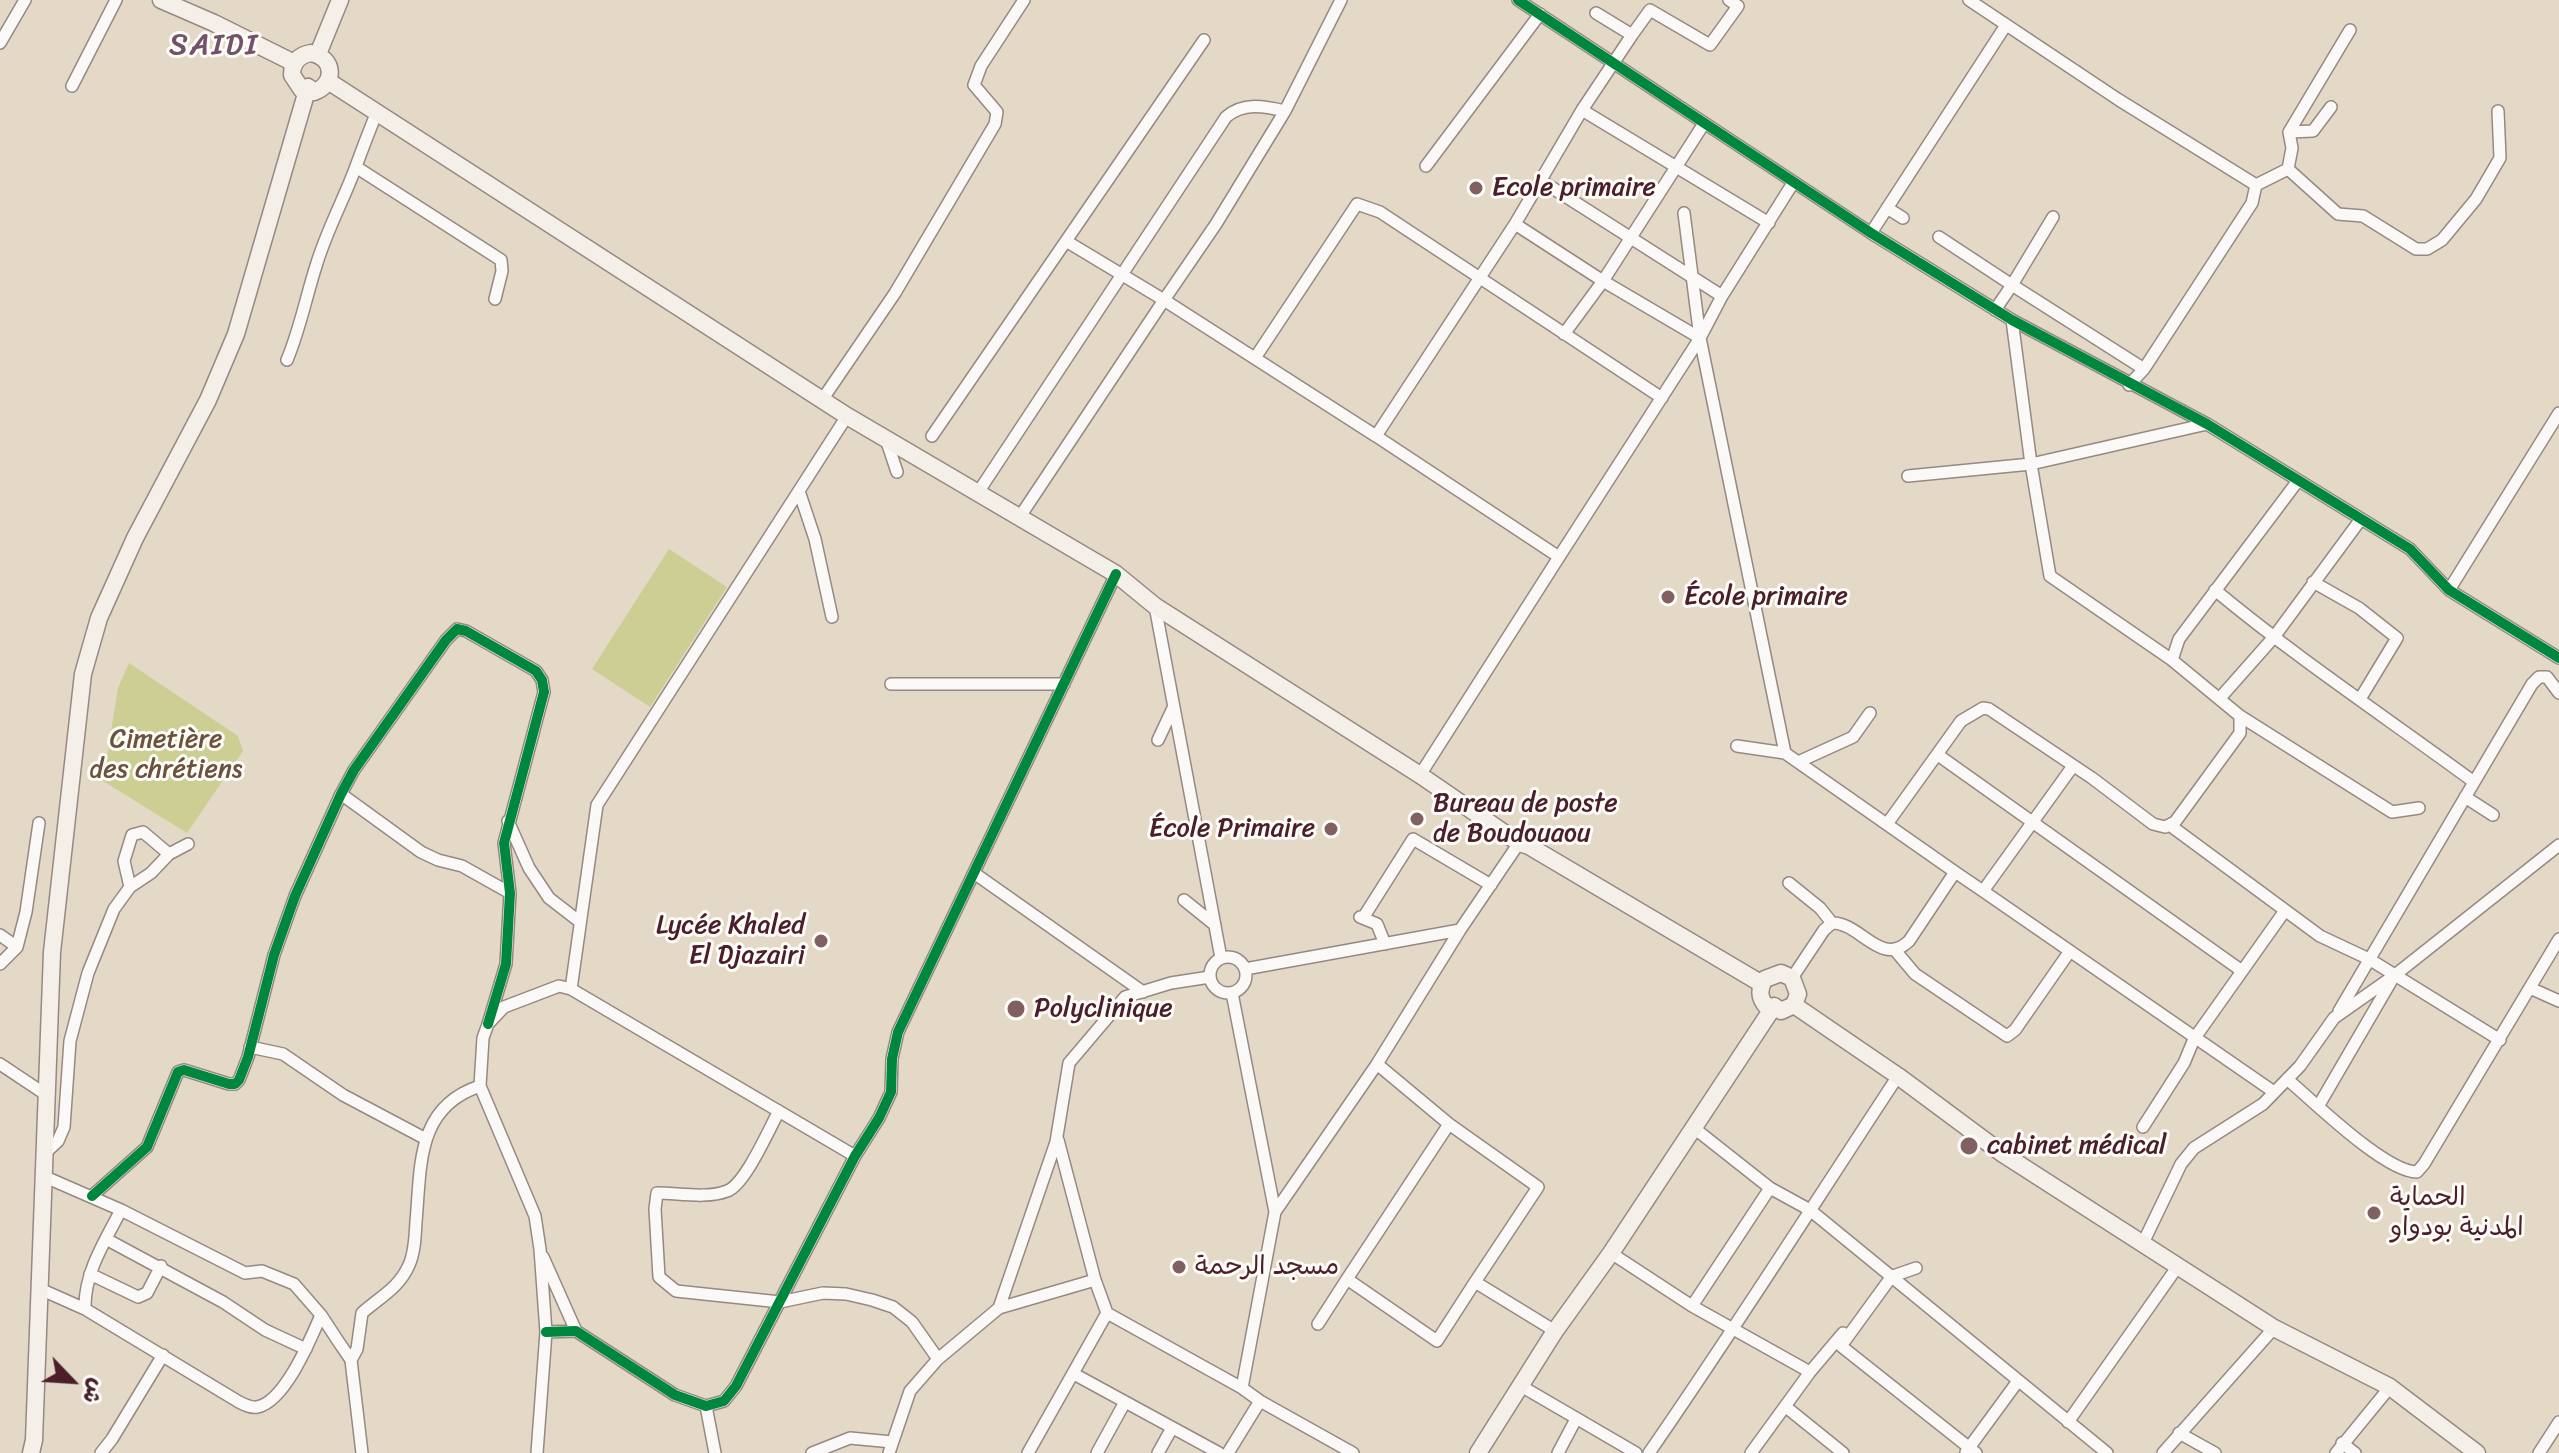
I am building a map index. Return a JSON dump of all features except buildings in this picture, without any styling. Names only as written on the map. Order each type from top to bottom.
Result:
[{"type":"main road","points":[[161,0],[294,63]]},
{"type":"main road","points":[[318,54],[340,0]]},
{"type":"main road","points":[[294,63],[305,54],[318,54],[324,58],[330,69],[328,81],[314,92],[308,87]]},
{"type":"main road","points":[[294,63],[294,81],[302,90],[308,87]]},
{"type":"main road","points":[[328,81],[847,416],[1116,574],[1155,606],[1420,775],[1519,843],[1529,846],[1762,984]]},
{"type":"main road","points":[[31,1453],[34,1440],[52,952],[83,674],[99,618],[135,538],[208,400],[236,334],[308,87]]},
{"type":"main road","points":[[1775,973],[1792,978],[1798,994],[1794,1005],[1781,1011],[1774,1006],[1768,1008],[1763,1003],[1760,997],[1762,984],[1775,973]]},
{"type":"main road","points":[[1794,1005],[1898,1076],[2003,1154],[2274,1328],[2390,1387],[2477,1453]]},
{"type":"main road","points":[[1478,1453],[1555,1331],[1611,1253],[1774,1006]]},
{"type":"street","points":[[0,43],[25,0]]},
{"type":"street","points":[[72,86],[116,0]]},
{"type":"street","points":[[822,400],[895,293],[995,124],[997,112],[974,85],[981,66],[1024,0]]},
{"type":"street","points":[[1019,518],[1216,224],[1285,111],[1341,0]]},
{"type":"street","points":[[1376,436],[1515,224],[1582,110],[1653,5],[1710,45],[1738,6],[1729,0]]},
{"type":"street","points":[[1969,0],[2256,185]]},
{"type":"street","points":[[1525,2],[1703,125],[1995,310],[2129,385],[2147,391],[2207,424],[2410,549],[2449,590],[2559,658]]},
{"type":"street","points":[[1596,13],[1632,35]]},
{"type":"street","points":[[1426,166],[1540,14]]},
{"type":"street","points":[[1871,233],[2006,25]]},
{"type":"street","points":[[2288,169],[2292,148],[2289,132],[2350,30]]},
{"type":"street","points":[[932,436],[1204,40]]},
{"type":"street","points":[[977,494],[1226,117],[1235,109],[1251,107],[1266,106],[1285,111]]},
{"type":"street","points":[[2289,132],[2313,131],[2331,107]]},
{"type":"street","points":[[1582,110],[1769,223]]},
{"type":"street","points":[[2288,169],[2338,214],[2363,216],[2416,249],[2427,249],[2442,240],[2476,199],[2500,158],[2498,111]]},
{"type":"street","points":[[287,360],[299,331],[316,265],[377,112]]},
{"type":"street","points":[[1564,334],[1603,281],[1703,125]]},
{"type":"street","points":[[356,167],[501,260],[502,271],[495,299]]},
{"type":"street","points":[[2256,185],[2288,169]]},
{"type":"street","points":[[1540,180],[1722,296]]},
{"type":"street","points":[[1420,775],[1700,338],[1722,296],[1793,183]]},
{"type":"street","points":[[2129,385],[2144,369],[2252,203],[2256,185]]},
{"type":"street","points":[[1255,358],[1357,204],[1380,212],[1662,398]]},
{"type":"street","points":[[1887,208],[1903,218]]},
{"type":"street","points":[[1684,213],[1700,338],[1785,753]]},
{"type":"street","points":[[1995,310],[2053,217]]},
{"type":"street","points":[[1515,224],[1700,338]]},
{"type":"street","points":[[1939,237],[2144,369]]},
{"type":"street","points":[[1066,241],[1255,358],[1559,557]]},
{"type":"street","points":[[2012,320],[2050,576],[2172,660],[2240,716],[2392,812],[2419,808]]},
{"type":"street","points":[[2449,590],[2559,413]]},
{"type":"street","points":[[488,1024],[504,1007],[565,988],[573,975],[597,805],[847,416]]},
{"type":"street","points":[[1908,476],[2031,464],[2207,424]]},
{"type":"street","points":[[886,439],[897,472]]},
{"type":"street","points":[[2172,660],[2179,639],[2297,482]]},
{"type":"street","points":[[799,491],[815,539],[832,617]]},
{"type":"street","points":[[2220,698],[2274,637],[2361,519]]},
{"type":"street","points":[[540,1249],[576,1331],[675,1395],[706,1406],[724,1401],[736,1386],[855,1156],[879,1118],[891,1092],[892,1059],[898,1032],[1116,574]]},
{"type":"street","points":[[2313,582],[2359,608],[2397,638],[2360,699]]},
{"type":"street","points":[[2215,590],[2325,674],[2331,682],[2360,699],[2474,782]]},
{"type":"street","points":[[1155,606],[1221,958]]},
{"type":"street","points":[[92,1196],[147,1147],[178,1072],[184,1069],[235,1084],[239,1080],[274,955],[295,896],[341,794],[354,770],[446,640],[457,629],[466,631],[536,671],[542,680],[544,692],[504,843],[510,893],[506,964],[483,1038],[480,1086],[535,1216],[546,1332],[537,1453]]},
{"type":"street","points":[[2143,1243],[2181,1164],[2194,1148],[2263,1104],[2287,1079],[2334,1018],[2536,679],[2547,677],[2559,693]]},
{"type":"street","points":[[891,684],[1064,684]]},
{"type":"street","points":[[1158,740],[1174,707]]},
{"type":"street","points":[[1887,824],[1961,721],[1983,708],[1989,709],[2153,824],[2171,826],[2320,936],[2369,959],[2500,1040]]},
{"type":"street","points":[[1798,762],[1853,737],[1870,713]]},
{"type":"street","points":[[2171,826],[2240,733],[2240,716]]},
{"type":"street","points":[[1737,746],[1785,753],[2274,1092]]},
{"type":"street","points":[[1938,755],[2242,971]]},
{"type":"street","points":[[1983,891],[2073,766]]},
{"type":"street","points":[[341,794],[421,852],[462,866],[510,893]]},
{"type":"street","points":[[2465,797],[2493,815]]},
{"type":"street","points":[[508,821],[529,868],[549,898],[580,922]]},
{"type":"street","points":[[0,964],[17,947],[26,912],[39,823]]},
{"type":"street","points":[[130,887],[124,861],[132,835],[143,832],[169,854]]},
{"type":"street","points":[[1385,944],[1377,924],[1362,917],[1413,839],[1491,885]]},
{"type":"street","points":[[1275,1212],[1377,1064],[1460,930],[1519,843]]},
{"type":"street","points":[[43,1155],[58,1141],[64,1127],[70,1041],[88,973],[114,909],[130,887],[151,873],[169,854],[188,844]]},
{"type":"street","points":[[2334,1018],[2395,975],[2559,845]]},
{"type":"street","points":[[1789,883],[1820,908],[1832,923],[1846,926],[1876,946],[1894,949],[1903,947],[1909,941],[1955,872]]},
{"type":"street","points":[[974,873],[1143,992]]},
{"type":"street","points":[[1184,900],[1215,925]]},
{"type":"street","points":[[2143,1127],[2184,1063],[2194,1039],[2284,912]]},
{"type":"street","points":[[1792,978],[1832,923]]},
{"type":"street","points":[[1245,969],[1460,930]]},
{"type":"street","points":[[0,935],[17,947]]},
{"type":"street","points":[[2287,1079],[2394,1165],[2417,1172],[2559,939]]},
{"type":"street","points":[[1894,949],[1915,974],[2007,1036],[2015,1030],[2070,951]]},
{"type":"street","points":[[1221,958],[1233,958],[1245,969],[1245,981],[1232,993],[1220,992],[1210,977],[1213,965],[1221,958]]},
{"type":"street","points":[[2319,1105],[2395,975]]},
{"type":"street","points":[[999,1308],[1057,1137],[1069,1063],[1125,997],[1210,977]]},
{"type":"street","points":[[565,988],[855,1156]]},
{"type":"street","points":[[2530,988],[2559,1001]]},
{"type":"street","points":[[1232,993],[1275,1212],[1242,1388]]},
{"type":"street","points":[[250,1047],[283,1054],[343,1095],[426,1139]]},
{"type":"street","points":[[0,1064],[45,1094]]},
{"type":"street","points":[[1347,1279],[1437,1341],[1538,1187],[1449,1124],[1377,1064]]},
{"type":"street","points":[[1649,1453],[1736,1328],[1898,1076]]},
{"type":"street","points":[[351,1360],[357,1349],[362,1313],[392,1291],[411,1262],[420,1167],[426,1139],[443,1107],[460,1093],[480,1086]]},
{"type":"street","points":[[779,1111],[740,1180],[731,1190],[716,1194],[657,1193],[659,1277],[676,1291],[780,1302],[823,1293],[846,1294],[893,1307],[912,1322],[938,1359]]},
{"type":"street","points":[[1318,1324],[1449,1124]]},
{"type":"street","points":[[1694,1128],[1770,1188],[1810,1210],[2107,1453]]},
{"type":"street","points":[[1057,1137],[1095,1280],[1107,1313],[1353,1453]]},
{"type":"street","points":[[43,1176],[92,1196],[245,1273],[262,1271],[284,1279],[301,1291],[351,1360],[362,1453]]},
{"type":"street","points":[[1692,1306],[1770,1188]]},
{"type":"street","points":[[85,1309],[85,1286],[121,1210]]},
{"type":"street","points":[[106,1239],[161,1266],[265,1330],[306,1349]]},
{"type":"street","points":[[1611,1253],[1692,1306],[1810,1372]]},
{"type":"street","points":[[90,1274],[138,1297],[147,1293],[161,1266]]},
{"type":"street","points":[[2068,1422],[2178,1266]]},
{"type":"street","points":[[1751,1453],[1810,1372],[1892,1276],[1916,1268]]},
{"type":"street","points":[[1892,1276],[1841,1346],[1970,1451],[2018,1381]]},
{"type":"street","points":[[812,1453],[858,1437],[890,1447],[910,1391],[938,1359],[999,1308],[1095,1280]]},
{"type":"street","points":[[1475,1282],[1555,1331]]},
{"type":"street","points":[[40,1289],[85,1309],[239,1402],[254,1407],[273,1398],[294,1371],[321,1315]]},
{"type":"street","points":[[1028,1453],[1107,1313]]},
{"type":"street","points":[[2163,1453],[2274,1328]]},
{"type":"street","points":[[546,1332],[576,1331]]},
{"type":"street","points":[[101,1453],[163,1355]]},
{"type":"street","points":[[1074,1374],[1219,1453]]},
{"type":"street","points":[[1521,1386],[1636,1453]]},
{"type":"street","points":[[2355,1453],[2339,1448],[2390,1387]]},
{"type":"street","points":[[1228,1453],[1260,1401]]},
{"type":"street","points":[[1097,1453],[1125,1402]]},
{"type":"street","points":[[706,1406],[715,1453]]},
{"type":"street","points":[[1786,1407],[1843,1453]]},
{"type":"street","points":[[1558,1453],[1576,1419]]},
{"type":"street","points":[[2539,1453],[2559,1422]]},
{"type":"street","points":[[1158,1453],[1172,1428]]},
{"type":"street","points":[[2179,1433],[2215,1453]]},
{"type":"green space","points":[[669,549],[727,587],[650,707],[592,669]]},
{"type":"green space","name":"Cimetière des chrétiens","points":[[129,663],[238,736],[243,751],[187,833],[103,781],[118,688]]},
{"type":"cycle path","points":[[1518,0],[1871,233],[2012,320],[2207,424],[2410,549],[2449,590],[2559,658]]},
{"type":"cycle path","points":[[546,1332],[576,1331],[675,1395],[706,1406],[724,1401],[736,1386],[855,1156],[879,1118],[891,1092],[892,1059],[898,1032],[1116,574]]},
{"type":"cycle path","points":[[92,1196],[147,1147],[178,1072],[184,1070],[229,1084],[239,1080],[248,1057],[274,955],[295,896],[341,794],[354,770],[457,629],[466,631],[536,671],[542,680],[544,692],[504,843],[510,893],[506,964],[488,1024]]},
{"type":"place","name":"Ecole primaire","points":[[1476,188]]},
{"type":"place","name":"École primaire","points":[[1668,597]]},
{"type":"place","name":"Bureau de poste de Boudouaou","points":[[1417,819]]},
{"type":"place","name":"École Primaire","points":[[1331,829]]},
{"type":"place","name":"Lycée Khaled El Djazairi","points":[[821,941]]},
{"type":"place","name":"Polyclinique","points":[[1016,1009]]},
{"type":"place","name":"cabinet médical","points":[[1969,1146]]},
{"type":"place","name":"الحماية المدنية بودواو","points":[[2374,1213]]},
{"type":"place","name":"مسجد الرحمة","points":[[1179,1267]]},
{"type":"district","name":"SAIDI","points":[[214,46]]}]
